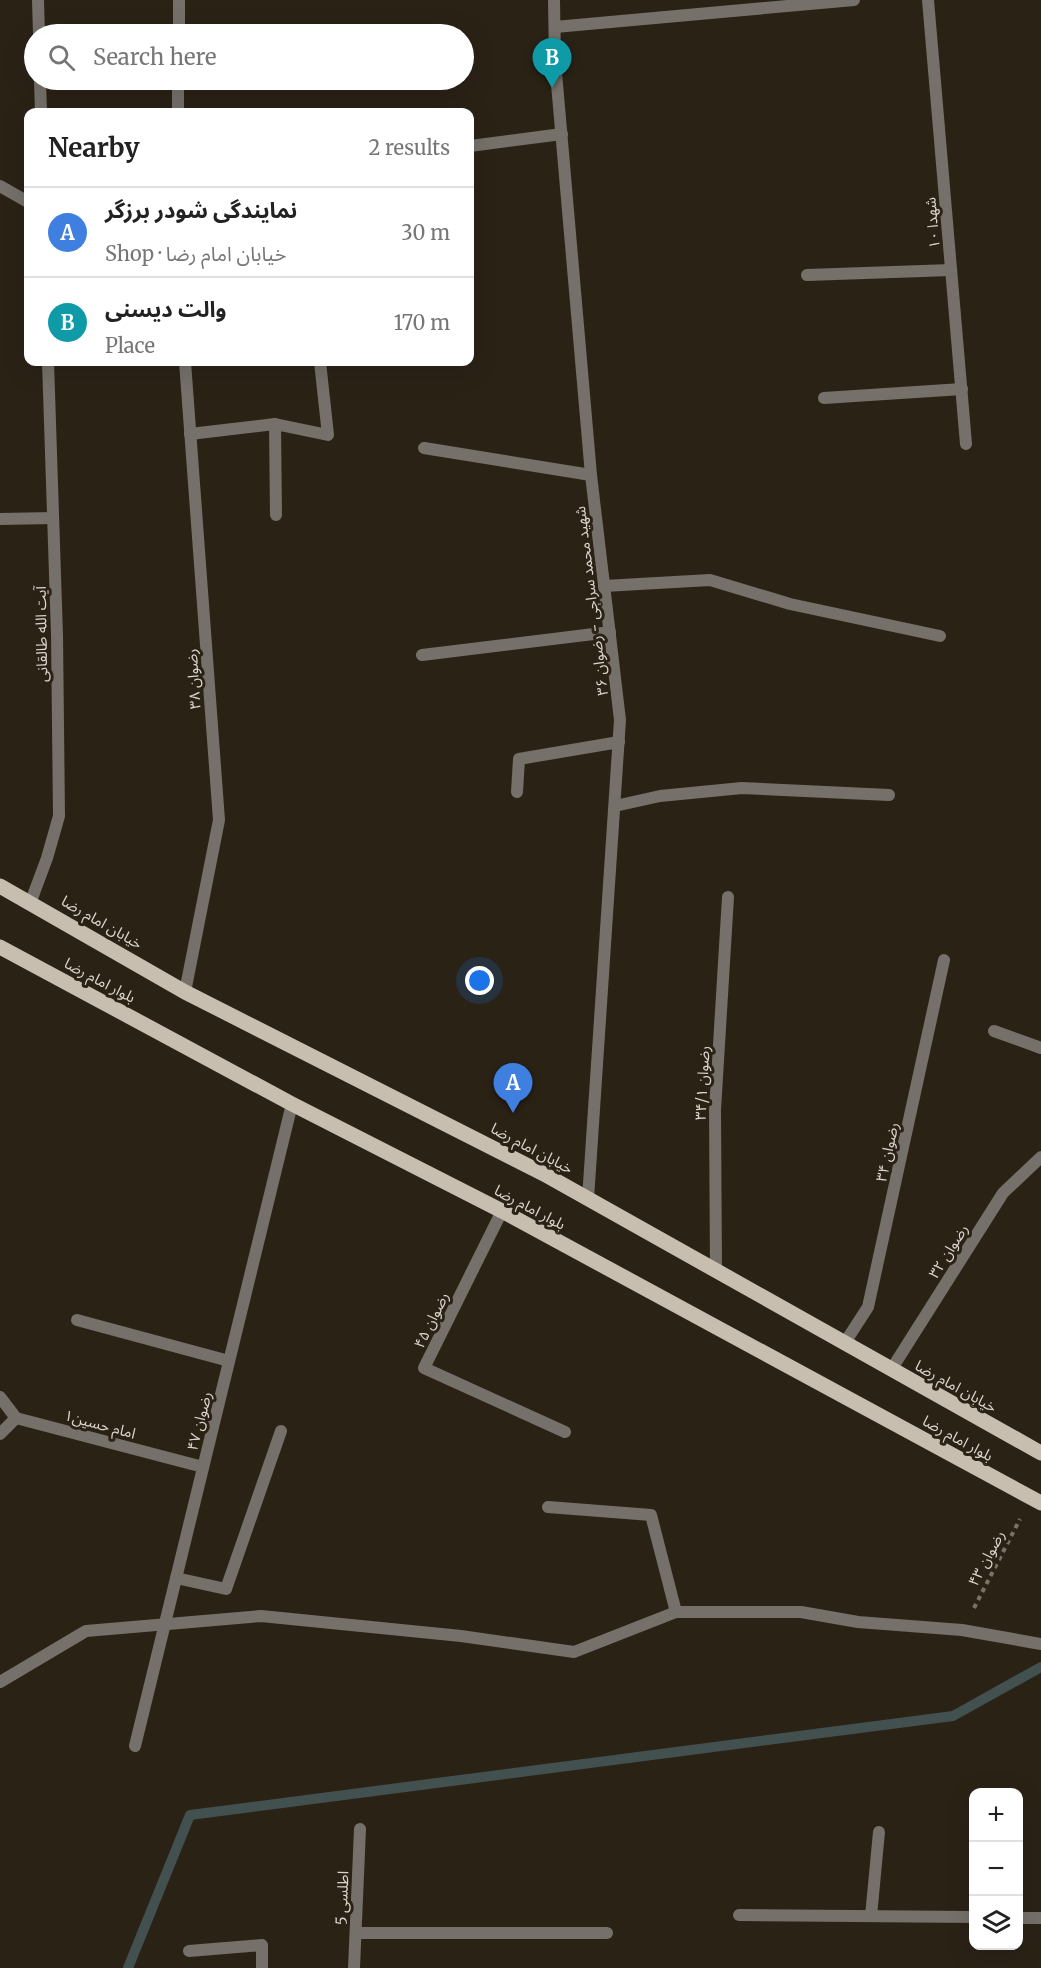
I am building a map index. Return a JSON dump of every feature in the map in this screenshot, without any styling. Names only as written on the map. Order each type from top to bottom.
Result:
[{"type":"main road","name":"خیابان امام رضا","points":[[0,886],[185,992],[588,1199],[1041,1453]]},
{"type":"main road","name":"بلوار امام رضا","points":[[0,947],[292,1104],[502,1212],[1036,1501]]},
{"type":"street","points":[[38,0],[39,24]]},
{"type":"street","points":[[179,24],[180,0]]},
{"type":"street","name":"شهید محمد سراجی - رضوان ۳۶","points":[[554,0],[562,134],[591,475],[620,720],[588,1199]]},
{"type":"street","points":[[555,27],[854,0]]},
{"type":"street","name":"شهدا ۱۰","points":[[928,0],[966,444]]},
{"type":"street","points":[[40,90],[41,108]]},
{"type":"street","points":[[178,90],[178,108]]},
{"type":"street","points":[[474,145],[562,134]]},
{"type":"street","points":[[0,186],[24,200]]},
{"type":"street","points":[[807,275],[951,270]]},
{"type":"street","name":"آیت الله طالقانی","points":[[31,902],[59,816],[48,366]]},
{"type":"street","name":"رضوان ۳۸","points":[[185,366],[219,820],[185,992]]},
{"type":"street","points":[[190,434],[276,424],[328,435],[320,366]]},
{"type":"street","points":[[824,398],[962,389]]},
{"type":"street","points":[[276,424],[276,515]]},
{"type":"street","points":[[424,448],[591,475]]},
{"type":"street","points":[[0,519],[53,518]]},
{"type":"street","points":[[604,586],[710,580],[790,604],[940,636]]},
{"type":"street","points":[[422,655],[610,632]]},
{"type":"street","points":[[517,792],[519,759],[619,742]]},
{"type":"street","points":[[615,806],[660,796],[742,788],[889,795]]},
{"type":"street","name":"رضوان ۳۴/۱","points":[[716,1271],[715,1110],[728,897]]},
{"type":"street","name":"رضوان ۳۴","points":[[844,1344],[868,1307],[944,960]]},
{"type":"street","points":[[994,1031],[1041,1048]]},
{"type":"street","name":"رضوان ۴۷","points":[[135,1746],[292,1104]]},
{"type":"street","name":"رضوان ۳۲","points":[[891,1370],[1003,1193],[1041,1157]]},
{"type":"street","name":"رضوان ۴۵","points":[[502,1212],[424,1368],[565,1432]]},
{"type":"street","points":[[77,1320],[229,1360]]},
{"type":"street","points":[[0,1397],[16,1418],[0,1434]]},
{"type":"street","name":"امام حسین۱","points":[[16,1418],[203,1467]]},
{"type":"street","points":[[176,1578],[226,1588],[281,1431]]},
{"type":"street","points":[[548,1507],[651,1515],[676,1612]]},
{"type":"street","points":[[0,1682],[86,1631],[261,1616],[461,1636],[574,1652],[676,1612],[801,1612],[858,1622],[962,1630],[1041,1644]]},
{"type":"street","name":"اطلسی 5","points":[[354,1968],[360,1829]]},
{"type":"street","points":[[871,1916],[879,1832]]},
{"type":"street","points":[[739,1915],[969,1917]]},
{"type":"street","points":[[1023,1918],[1041,1918]]},
{"type":"street","points":[[356,1933],[607,1933]]},
{"type":"street","points":[[189,1952],[262,1945],[262,1968]]},
{"type":"path","name":"رضوان ۴۳","points":[[962,1630],[1036,1501]]},
{"type":"waterway","points":[[128,1968],[190,1815],[953,1716],[1041,1667]]},
{"type":"place","name":"والت دیسنی","points":[[552,88]]},
{"type":"place","name":"نمایندگی شودر برزگر","points":[[513,1113]]}]
